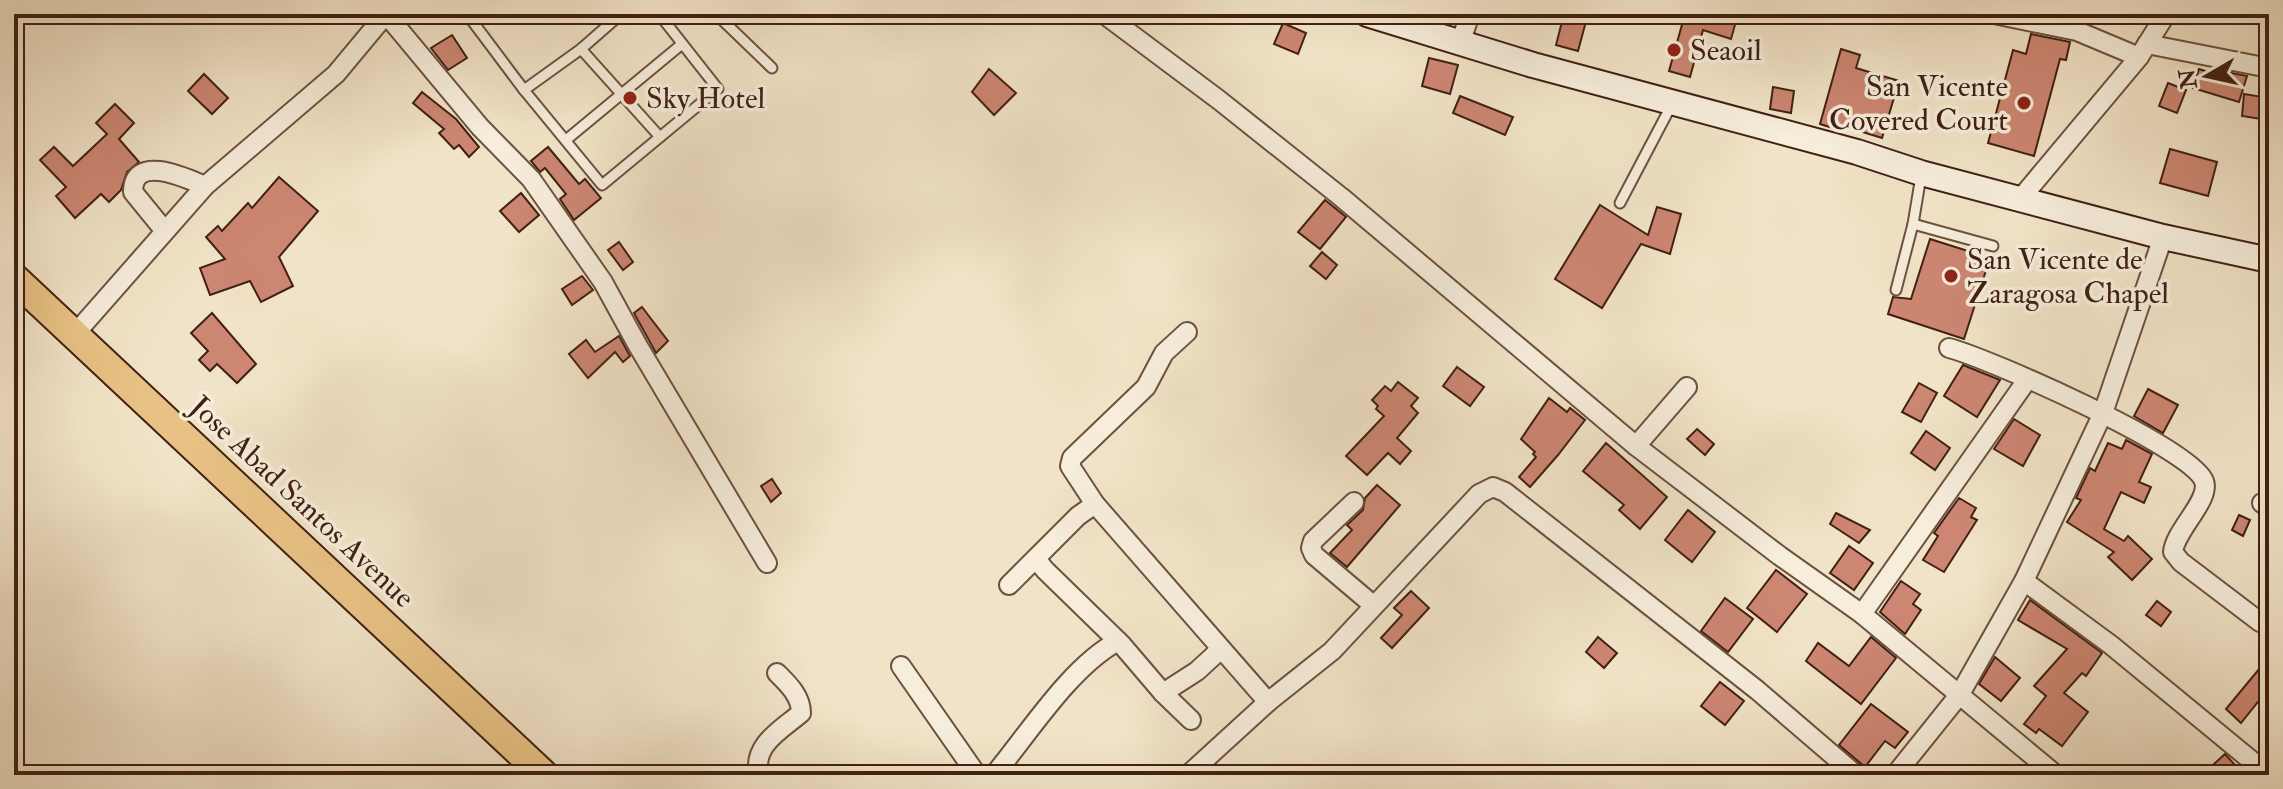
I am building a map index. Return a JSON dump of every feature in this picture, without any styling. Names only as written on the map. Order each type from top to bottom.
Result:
[{"type":"highway","name":"Jose Abad Santos Avenue","points":[[14,278],[544,775]]},
{"type":"main road","points":[[1367,14],[1424,23],[1460,44],[1857,152],[1921,173],[2163,237],[2269,260]]},
{"type":"street","points":[[74,335],[205,186],[336,74],[386,14],[480,127],[531,179],[603,282],[767,563]]},
{"type":"street","points":[[1104,14],[1341,197],[1636,446],[1862,614],[2056,775]]},
{"type":"street","points":[[1460,44],[1470,14]]},
{"type":"street","points":[[1994,14],[2077,31],[2143,50],[2269,68]]},
{"type":"street","points":[[2021,198],[2143,50],[2160,16]]},
{"type":"street","points":[[164,230],[133,192],[133,183],[139,175],[153,170],[175,173],[205,186]]},
{"type":"street","points":[[1895,775],[1960,694],[2024,581],[2103,413],[2163,237]]},
{"type":"street","points":[[1187,332],[1164,353],[1146,387],[1072,458],[1070,466],[1095,504],[1268,702]]},
{"type":"street","points":[[1949,348],[1985,359],[2103,413],[2160,444],[2198,473],[2205,482],[2204,495],[2174,542],[2173,552],[2181,562],[2260,622]]},
{"type":"street","points":[[1862,614],[2027,380]]},
{"type":"street","points":[[1636,446],[1687,387]]},
{"type":"street","points":[[1188,775],[1268,702],[1332,651],[1479,494],[1493,487],[1505,492],[1733,671],[1856,775]]},
{"type":"street","points":[[1354,502],[1313,541],[1311,548],[1314,555],[1373,605]]},
{"type":"street","points":[[1009,585],[1078,516],[1095,504]]},
{"type":"street","points":[[1036,559],[1191,720]]},
{"type":"street","points":[[2024,581],[2111,645],[2269,775]]},
{"type":"street","points":[[998,773],[1056,697],[1094,659],[1118,641]]},
{"type":"street","points":[[1163,693],[1197,671],[1221,649]]},
{"type":"street","points":[[901,666],[977,775]]},
{"type":"street","points":[[759,775],[757,760],[762,747],[801,713],[793,691],[777,673]]},
{"type":"lane","points":[[467,14],[602,185],[718,89],[659,14]]},
{"type":"lane","points":[[524,90],[581,49],[621,14]]},
{"type":"lane","points":[[716,14],[772,68]]},
{"type":"lane","points":[[566,140],[682,44]]},
{"type":"lane","points":[[581,49],[660,137]]},
{"type":"lane","points":[[1620,203],[1673,103]]},
{"type":"lane","points":[[1896,290],[1913,224],[1921,173]]},
{"type":"lane","points":[[1913,224],[1993,246]]},
{"type":"building","points":[[1564,14],[1588,14],[1578,51],[1556,45]]},
{"type":"building","points":[[1685,14],[1738,14],[1731,39],[1703,30],[1690,77],[1669,71]]},
{"type":"building","points":[[1283,23],[1306,33],[1298,54],[1274,44]]},
{"type":"building","name":"San Vicente Covered Court","points":[[2031,34],[2070,42],[2066,60],[2060,59],[2034,156],[1988,143],[2013,50],[2026,54]]},
{"type":"building","points":[[452,35],[467,58],[448,70],[431,48]]},
{"type":"building","points":[[1841,49],[1860,55],[1856,68],[1899,81],[1882,138],[1840,125],[1839,130],[1820,124]]},
{"type":"building","points":[[1429,58],[1458,65],[1450,94],[1422,86]]},
{"type":"building","points":[[989,69],[1016,93],[994,115],[972,92]]},
{"type":"building","points":[[2199,69],[2220,76],[2221,71],[2247,76],[2239,102],[2193,88]]},
{"type":"building","points":[[204,74],[228,98],[212,114],[188,91]]},
{"type":"building","points":[[2168,83],[2186,90],[2177,113],[2159,106]]},
{"type":"building","points":[[1773,87],[1794,91],[1791,113],[1770,109]]},
{"type":"building","points":[[422,92],[456,119],[479,147],[469,157],[459,145],[454,149],[439,133],[444,129],[413,103]]},
{"type":"building","points":[[2244,94],[2269,98],[2268,120],[2242,116]]},
{"type":"building","points":[[1460,96],[1513,117],[1505,135],[1453,113]]},
{"type":"building","points":[[115,104],[134,123],[119,139],[139,162],[127,172],[121,190],[109,202],[101,194],[75,218],[56,196],[66,187],[40,160],[54,147],[73,166],[107,134],[96,123]]},
{"type":"building","points":[[548,147],[579,184],[585,179],[601,198],[574,220],[560,199],[566,194],[545,168],[540,172],[531,161]]},
{"type":"building","points":[[2170,149],[2217,162],[2208,196],[2160,183]]},
{"type":"building","points":[[279,177],[318,211],[279,257],[293,286],[261,302],[250,281],[210,295],[200,268],[225,259],[206,237],[218,226],[222,231],[248,203],[252,208]]},
{"type":"building","points":[[521,193],[539,215],[519,232],[500,211]]},
{"type":"building","points":[[1325,200],[1346,217],[1320,249],[1298,232]]},
{"type":"building","points":[[1600,205],[1648,235],[1657,207],[1681,214],[1670,254],[1641,244],[1602,308],[1555,279]]},
{"type":"building","name":"San Vicente de Zaragosa Chapel","points":[[1930,239],[1990,258],[1964,339],[1888,314],[1893,297],[1911,299]]},
{"type":"building","points":[[619,242],[633,262],[623,270],[608,250]]},
{"type":"building","points":[[1322,252],[1337,265],[1326,279],[1310,266]]},
{"type":"building","points":[[582,276],[593,290],[572,305],[562,289]]},
{"type":"building","points":[[642,307],[668,341],[656,353],[634,313]]},
{"type":"building","points":[[212,313],[256,364],[237,383],[217,364],[210,371],[199,360],[208,351],[191,333]]},
{"type":"building","points":[[619,336],[630,356],[623,362],[615,352],[588,378],[569,354],[586,340],[595,352]]},
{"type":"building","points":[[1963,365],[2000,380],[1977,417],[1944,396]]},
{"type":"building","points":[[1457,367],[1484,387],[1470,406],[1443,386]]},
{"type":"building","points":[[1398,382],[1418,398],[1411,406],[1418,413],[1397,438],[1411,451],[1400,464],[1388,453],[1367,475],[1346,456],[1384,416],[1372,400],[1385,386],[1391,391]]},
{"type":"building","points":[[1919,383],[1937,393],[1921,422],[1902,412]]},
{"type":"building","points":[[2148,389],[2178,405],[2163,433],[2134,416]]},
{"type":"building","points":[[1549,398],[1567,412],[1570,408],[1585,420],[1530,487],[1519,477],[1536,457],[1535,452],[1521,439]]},
{"type":"building","points":[[2014,419],[2040,435],[2023,466],[1994,449]]},
{"type":"building","points":[[1697,429],[1714,444],[1705,455],[1687,439]]},
{"type":"building","points":[[1926,431],[1950,448],[1935,470],[1911,453]]},
{"type":"building","points":[[2126,440],[2152,454],[2139,482],[2151,487],[2144,503],[2121,492],[2104,529],[2124,541],[2128,536],[2152,559],[2132,580],[2108,557],[2114,552],[2067,522],[2081,500],[2076,498],[2090,468],[2095,471],[2108,443],[2122,449]]},
{"type":"building","points":[[1606,443],[1667,497],[1640,529],[1619,510],[1624,505],[1583,471]]},
{"type":"building","points":[[772,479],[781,493],[771,502],[761,486]]},
{"type":"building","points":[[1377,485],[1400,505],[1347,567],[1330,553],[1352,530],[1347,525],[1363,510],[1365,498]]},
{"type":"building","points":[[1959,498],[1976,508],[1971,517],[1977,520],[1944,572],[1923,560],[1938,536],[1934,533]]},
{"type":"building","points":[[1688,510],[1715,532],[1692,562],[1665,540]]},
{"type":"building","points":[[1836,513],[1870,530],[1859,543],[1830,524]]},
{"type":"building","points":[[2239,515],[2250,520],[2243,536],[2232,530]]},
{"type":"building","points":[[1849,546],[1873,563],[1854,590],[1830,573]]},
{"type":"building","points":[[1776,570],[1807,594],[1777,632],[1747,608]]},
{"type":"building","points":[[1901,581],[1920,594],[1913,604],[1921,610],[1905,634],[1880,612]]},
{"type":"building","points":[[1411,591],[1429,608],[1392,648],[1381,638],[1402,615],[1394,608]]},
{"type":"building","points":[[1725,598],[1753,619],[1728,652],[1701,631]]},
{"type":"building","points":[[2030,600],[2102,653],[2086,676],[2082,673],[2064,693],[2088,712],[2062,746],[2039,729],[2036,733],[2024,724],[2046,696],[2034,686],[2067,649],[2018,620]]},
{"type":"building","points":[[2157,601],[2171,612],[2161,626],[2146,615]]},
{"type":"building","points":[[1598,637],[1617,653],[1604,668],[1586,652]]},
{"type":"building","points":[[1871,637],[1896,658],[1861,704],[1806,661],[1818,643],[1849,666]]},
{"type":"building","points":[[1995,657],[2020,678],[2001,701],[1979,684]]},
{"type":"building","points":[[2269,657],[2269,688],[2241,723],[2226,709]]},
{"type":"building","points":[[1720,682],[1744,701],[1725,725],[1701,706]]},
{"type":"building","points":[[1871,704],[1908,732],[1895,748],[1885,741],[1865,767],[1839,745]]},
{"type":"building","points":[[2225,754],[2244,775],[2202,775]]},
{"type":"place","name":"Seaoil","points":[[1674,50]]},
{"type":"place","name":"Sky Hotel","points":[[630,98]]},
{"type":"place","name":"San Vicente Covered Court","points":[[2024,103]]},
{"type":"place","name":"San Vicente de Zaragosa Chapel","points":[[1951,276]]}]
